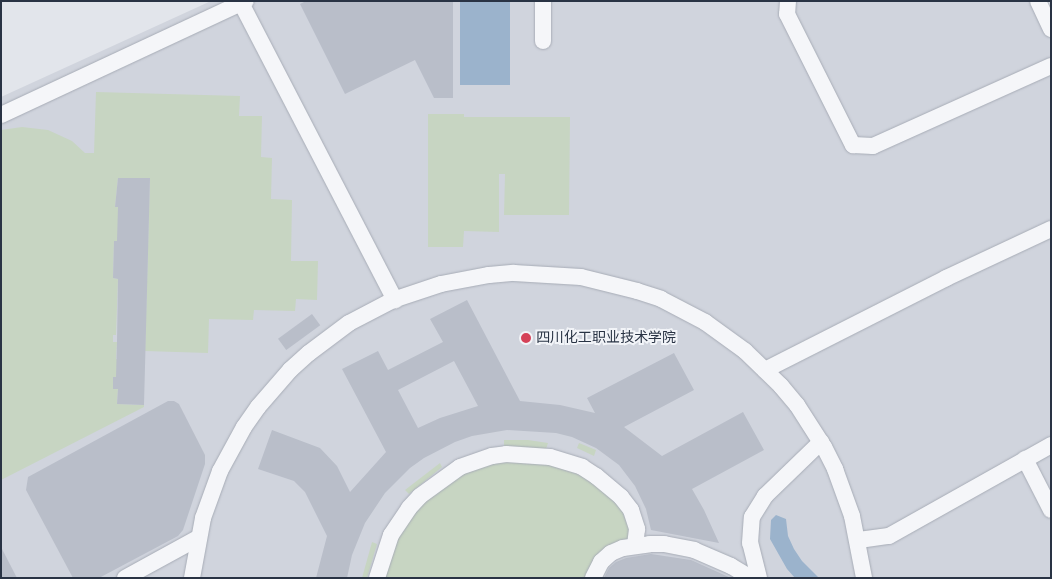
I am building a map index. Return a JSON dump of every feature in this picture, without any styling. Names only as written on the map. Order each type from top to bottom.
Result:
[{"type":"street","points":[[543,1],[543,40]]},
{"type":"street","points":[[788,1],[788,14],[853,145],[873,146],[1051,66]]},
{"type":"street","points":[[1038,1],[1051,29]]},
{"type":"street","points":[[1,115],[218,7],[243,2],[395,300]]},
{"type":"street","points":[[765,370],[946,278],[1051,229]]},
{"type":"street","points":[[192,578],[198,538],[210,494],[231,449],[258,407],[309,353],[329,337],[371,311],[440,284],[490,275],[539,273],[589,278],[637,291],[683,310],[726,336],[765,370],[797,405],[821,442],[845,492],[859,540],[864,578]]},
{"type":"street","points":[[759,578],[750,543],[752,517],[765,496],[821,442]]},
{"type":"street","points":[[859,540],[889,536],[1051,445]]},
{"type":"street","points":[[377,578],[391,536],[420,496],[460,467],[492,456],[506,454],[521,453],[550,456],[582,467],[596,476],[621,497],[631,510],[637,529],[635,546]]},
{"type":"street","points":[[1026,459],[1051,510]]},
{"type":"street","points":[[125,578],[198,538]]},
{"type":"street","points":[[593,578],[601,562],[611,553],[635,546],[664,544],[694,550],[732,566],[751,578]]},
{"type":"shaded area","name":"四川化工职业技术学院","points":[[211,1],[1046,1],[1051,10],[1051,578],[1,578],[1,97]]},
{"type":"green space","points":[[96,92],[240,96],[239,116],[262,116],[261,157],[272,158],[271,199],[292,200],[291,261],[318,261],[317,300],[296,299],[295,311],[254,310],[253,320],[209,319],[208,353],[145,351],[150,178],[118,178],[115,207],[127,207],[117,241],[114,241],[113,278],[118,279],[116,335],[113,335],[113,342],[117,342],[116,359],[127,360],[127,377],[113,377],[113,389],[118,389],[117,404],[144,405],[144,407],[1,480],[1,130],[22,127],[48,130],[72,141],[85,153],[94,153]]},
{"type":"green space","points":[[428,114],[464,114],[464,117],[570,117],[569,215],[504,215],[505,174],[499,174],[499,232],[464,231],[463,247],[428,247]]},
{"type":"green space","points":[[504,440],[528,440],[548,443],[546,449],[504,446]]},
{"type":"green space","points":[[579,443],[596,450],[594,456],[577,448]]},
{"type":"green space","points":[[492,460],[565,465],[618,499],[630,532],[627,539],[589,578],[381,578],[394,537],[434,488]]},
{"type":"green space","points":[[440,463],[442,467],[409,494],[405,490]]},
{"type":"green space","points":[[372,542],[377,544],[367,578],[362,578]]},
{"type":"water","points":[[460,1],[510,1],[510,85],[460,85]]},
{"type":"water","points":[[776,515],[786,519],[788,536],[794,549],[802,561],[819,578],[795,578],[787,569],[770,539],[771,520]]},
{"type":"building","points":[[306,1],[453,1],[453,98],[434,98],[415,60],[345,94],[300,4]]},
{"type":"building","points":[[118,178],[150,178],[144,405],[117,404],[118,389],[113,389],[113,377],[116,377],[117,342],[118,279],[113,278],[114,241],[117,241],[118,207],[115,207]]},
{"type":"building","points":[[467,300],[520,401],[560,405],[595,413],[587,398],[674,353],[694,390],[624,427],[662,456],[743,412],[764,450],[692,489],[719,543],[651,530],[646,509],[635,486],[619,465],[596,448],[572,437],[556,433],[507,430],[472,436],[455,442],[424,458],[410,468],[385,493],[365,523],[352,555],[347,578],[316,578],[327,536],[305,492],[294,481],[258,469],[272,430],[320,448],[337,466],[350,492],[386,452],[342,369],[378,351],[388,370],[443,342],[430,319]],"holes":[[[454,361],[478,406],[440,418],[418,428],[398,390]]]},
{"type":"building","points":[[312,314],[320,325],[286,350],[278,339]]},
{"type":"building","points":[[168,401],[174,401],[179,404],[205,455],[205,464],[183,530],[178,536],[99,578],[73,578],[26,490],[28,477]]},
{"type":"building","points":[[1,547],[17,578],[1,578]]},
{"type":"building","points":[[651,554],[691,560],[731,578],[604,578],[609,568],[616,562],[626,558]]},
{"type":"place","name":"四川化工职业技术学院","points":[[526,338]]}]
